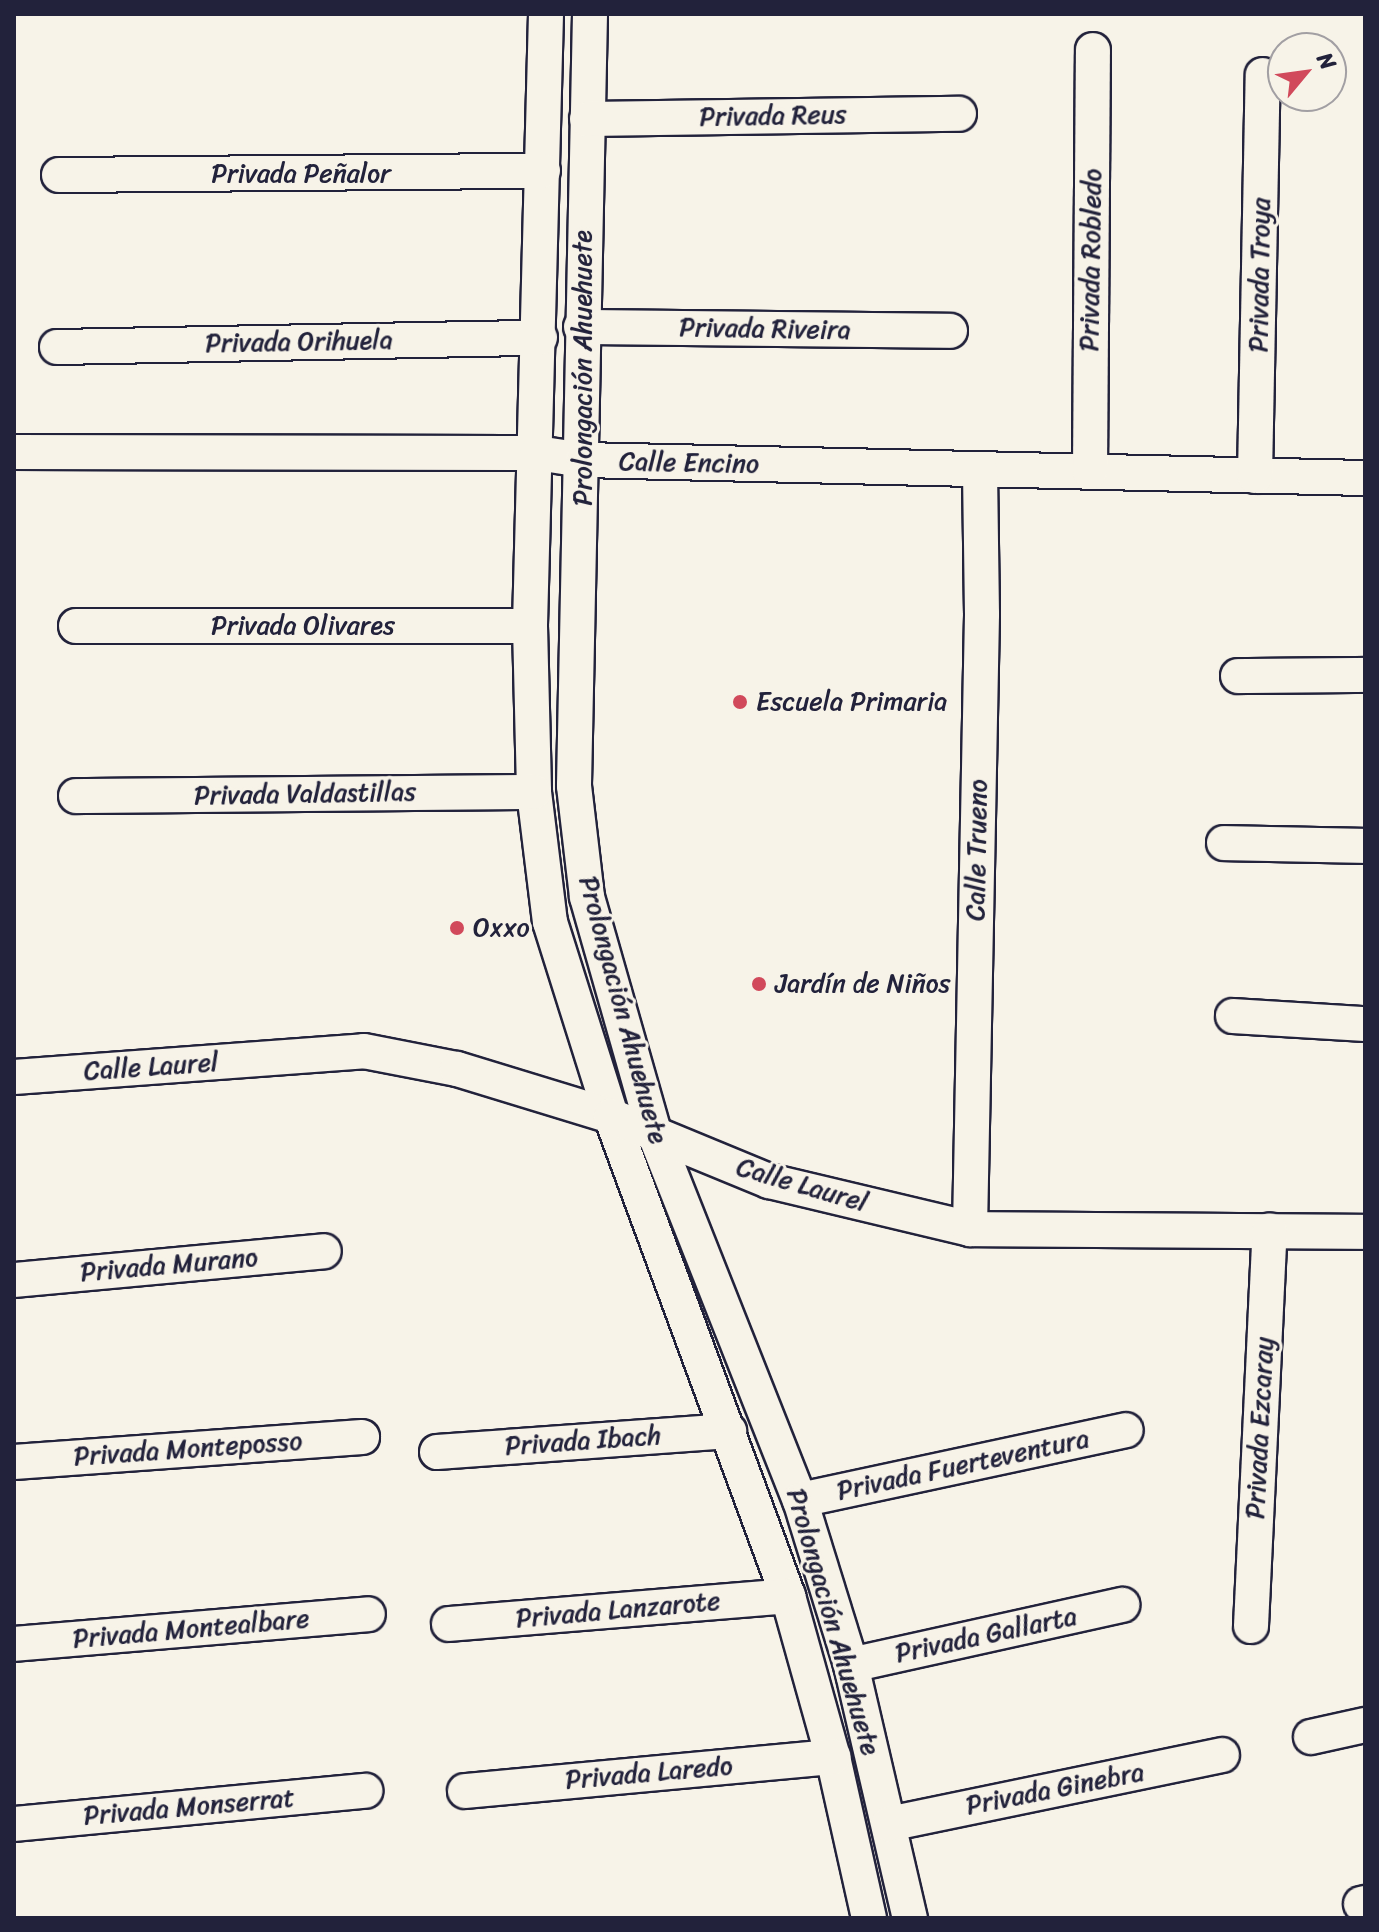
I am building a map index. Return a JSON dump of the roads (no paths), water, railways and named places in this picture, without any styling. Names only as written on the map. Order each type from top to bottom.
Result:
[{"type":"street","name":"Prolongación Ahuehuete","points":[[546,14],[537,453],[530,626],[534,792],[550,922],[611,1116],[788,1596],[833,1757],[869,1918]]},
{"type":"street","name":"Prolongación Ahuehuete","points":[[590,14],[581,327],[583,460],[574,786],[587,897],[654,1132],[800,1500],[851,1665],[910,1918]]},
{"type":"street","name":"Privada Robledo","points":[[1090,471],[1093,50]]},
{"type":"street","name":"Privada Troya","points":[[1255,476],[1263,75]]},
{"type":"street","name":"Privada Reus","points":[[587,119],[959,114]]},
{"type":"street","name":"Privada Peñalor","points":[[59,175],[543,171]]},
{"type":"street","name":"Privada Riveira","points":[[581,327],[950,331]]},
{"type":"street","name":"Privada Orihuela","points":[[57,347],[540,338]]},
{"type":"street","name":"Calle Encino","points":[[14,452],[537,453],[583,460],[1365,478]]},
{"type":"street","name":"Calle Trueno","points":[[970,1229],[982,630],[980,470]]},
{"type":"street","name":"Privada Olivares","points":[[76,626],[530,626]]},
{"type":"street","points":[[1238,676],[1365,675]]},
{"type":"street","name":"Privada Valdastillas","points":[[76,796],[534,792]]},
{"type":"street","points":[[1224,843],[1365,846]]},
{"type":"street","points":[[1233,1016],[1365,1024]]},
{"type":"street","name":"Calle Laurel","points":[[14,1077],[364,1051],[457,1069],[611,1116],[769,1181],[970,1229],[1365,1232]]},
{"type":"street","name":"Privada Ezcaray","points":[[1251,1626],[1270,1230]]},
{"type":"street","name":"Privada Murano","points":[[14,1280],[324,1251]]},
{"type":"street","name":"Privada Fuerteventura","points":[[800,1500],[1126,1430]]},
{"type":"street","name":"Privada Ibach","points":[[437,1452],[729,1431]]},
{"type":"street","name":"Privada Monteposso","points":[[14,1462],[362,1437]]},
{"type":"street","name":"Privada Lanzarote","points":[[449,1624],[788,1596]]},
{"type":"street","name":"Privada Gallarta","points":[[851,1665],[1122,1605]]},
{"type":"street","name":"Privada Montealbare","points":[[14,1644],[368,1614]]},
{"type":"street","points":[[1311,1737],[1365,1725]]},
{"type":"street","name":"Privada Ginebra","points":[[889,1824],[1222,1755]]},
{"type":"street","name":"Privada Laredo","points":[[465,1791],[833,1757]]},
{"type":"street","name":"Privada Monserrat","points":[[14,1824],[365,1791]]},
{"type":"place","name":"Escuela Primaria","points":[[740,702]]},
{"type":"place","name":"Oxxo","points":[[457,928]]},
{"type":"place","name":"Jardín de Niños","points":[[759,984]]}]
